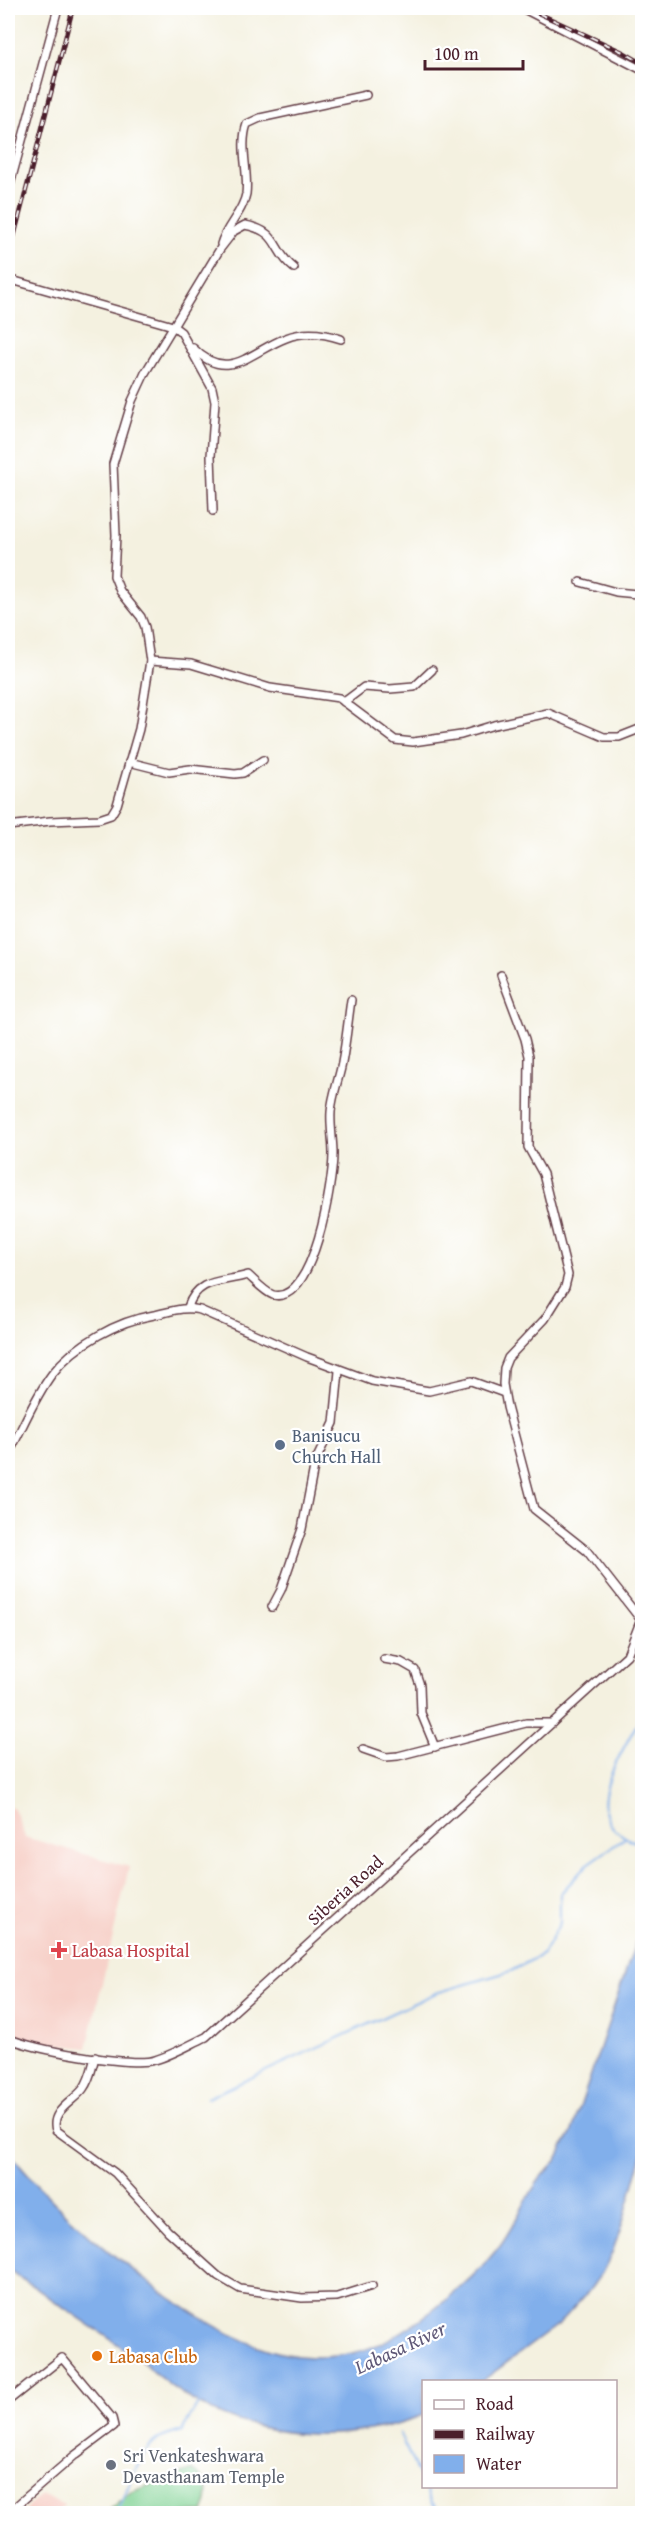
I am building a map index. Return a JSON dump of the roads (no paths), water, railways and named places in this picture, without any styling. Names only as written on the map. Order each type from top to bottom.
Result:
[{"type":"street","points":[[8,192],[58,8]]},
{"type":"street","points":[[522,8],[642,70]]},
{"type":"street","points":[[220,249],[224,234],[246,196],[243,134],[247,124],[260,118],[366,96]]},
{"type":"street","points":[[8,826],[99,819],[111,815],[117,805],[139,729],[150,661],[145,627],[141,617],[120,591],[114,576],[116,535],[112,473],[117,446],[137,389],[220,249],[234,231],[246,225],[259,228],[271,236],[287,263],[294,268]]},
{"type":"street","points":[[8,279],[173,326],[181,332],[212,388],[215,402],[211,456],[213,511]]},
{"type":"street","points":[[187,342],[204,359],[213,364],[222,365],[256,355],[286,338],[322,332],[341,339]]},
{"type":"street","points":[[580,582],[637,594],[642,600]]},
{"type":"street","points":[[150,661],[191,664],[270,688],[339,698],[395,740],[413,742],[462,735],[548,713],[604,737],[619,737],[642,728]]},
{"type":"street","points":[[344,702],[364,687],[399,689],[414,687],[432,670]]},
{"type":"street","points":[[129,762],[169,772],[190,769],[235,774],[263,760]]},
{"type":"street","points":[[501,975],[529,1056],[528,1147],[543,1174],[568,1275],[565,1287],[545,1319],[508,1358],[504,1368],[504,1393],[534,1509],[587,1551],[642,1618]]},
{"type":"street","points":[[188,1307],[192,1295],[198,1288],[248,1275],[272,1294],[289,1293],[310,1263],[316,1249],[328,1201],[333,1156],[331,1113],[343,1060],[351,1000]]},
{"type":"street","points":[[8,1455],[52,1374],[68,1358],[93,1339],[138,1317],[188,1307],[200,1310],[339,1371],[372,1381],[411,1389],[429,1390],[471,1381],[504,1393]]},
{"type":"street","points":[[272,1607],[281,1590],[302,1529],[315,1462],[334,1423],[339,1371]]},
{"type":"street","name":"Siberia Road","points":[[8,2038],[27,2045],[95,2057],[153,2061],[206,2037],[627,1655],[642,1618]]},
{"type":"street","points":[[384,1659],[401,1662],[415,1670],[420,1686],[422,1713],[435,1747]]},
{"type":"street","points":[[363,1749],[386,1756],[435,1747],[526,1723],[552,1723]]},
{"type":"street","points":[[95,2057],[89,2080],[83,2089],[57,2114],[54,2123],[56,2130],[115,2173],[168,2231],[218,2277],[240,2289],[302,2298],[337,2297],[372,2286]]},
{"type":"street","points":[[8,2400],[62,2358],[112,2418],[114,2426],[8,2513]]},
{"type":"water","name":"Labasa River","points":[[642,1923],[642,2155],[623,2222],[602,2273],[559,2324],[483,2380],[422,2380],[422,2415],[386,2426],[349,2433],[311,2434],[274,2430],[238,2421],[203,2406],[171,2386],[142,2361],[8,2269],[8,2151],[58,2206],[114,2256],[186,2308],[222,2330],[280,2353],[319,2357],[353,2353],[391,2338],[412,2325],[451,2295],[485,2263],[503,2241],[537,2183],[553,2165],[571,2134]]},
{"type":"waterway","points":[[642,1714],[614,1768],[607,1787],[604,1805],[608,1821],[620,1834],[642,1844]]},
{"type":"waterway","points":[[207,2098],[436,1993],[511,1971],[543,1954],[560,1923],[560,1894],[588,1864],[625,1838]]},
{"type":"waterway","points":[[118,2513],[143,2456],[161,2438],[182,2431],[199,2402]]},
{"type":"waterway","points":[[399,2433],[422,2482]]},
{"type":"waterway","points":[[425,2488],[434,2506],[445,2514]]},
{"type":"railway","points":[[8,260],[73,8]]},
{"type":"railway","points":[[527,8],[642,63]]},
{"type":"place","name":"Banisucu Church Hall","points":[[280,1445]]},
{"type":"place","name":"Labasa Hospital","points":[[59,1950]]},
{"type":"place","name":"Labasa Club","points":[[97,2356]]},
{"type":"place","name":"Sri Venkateshwara Devasthanam Temple","points":[[111,2465]]}]
